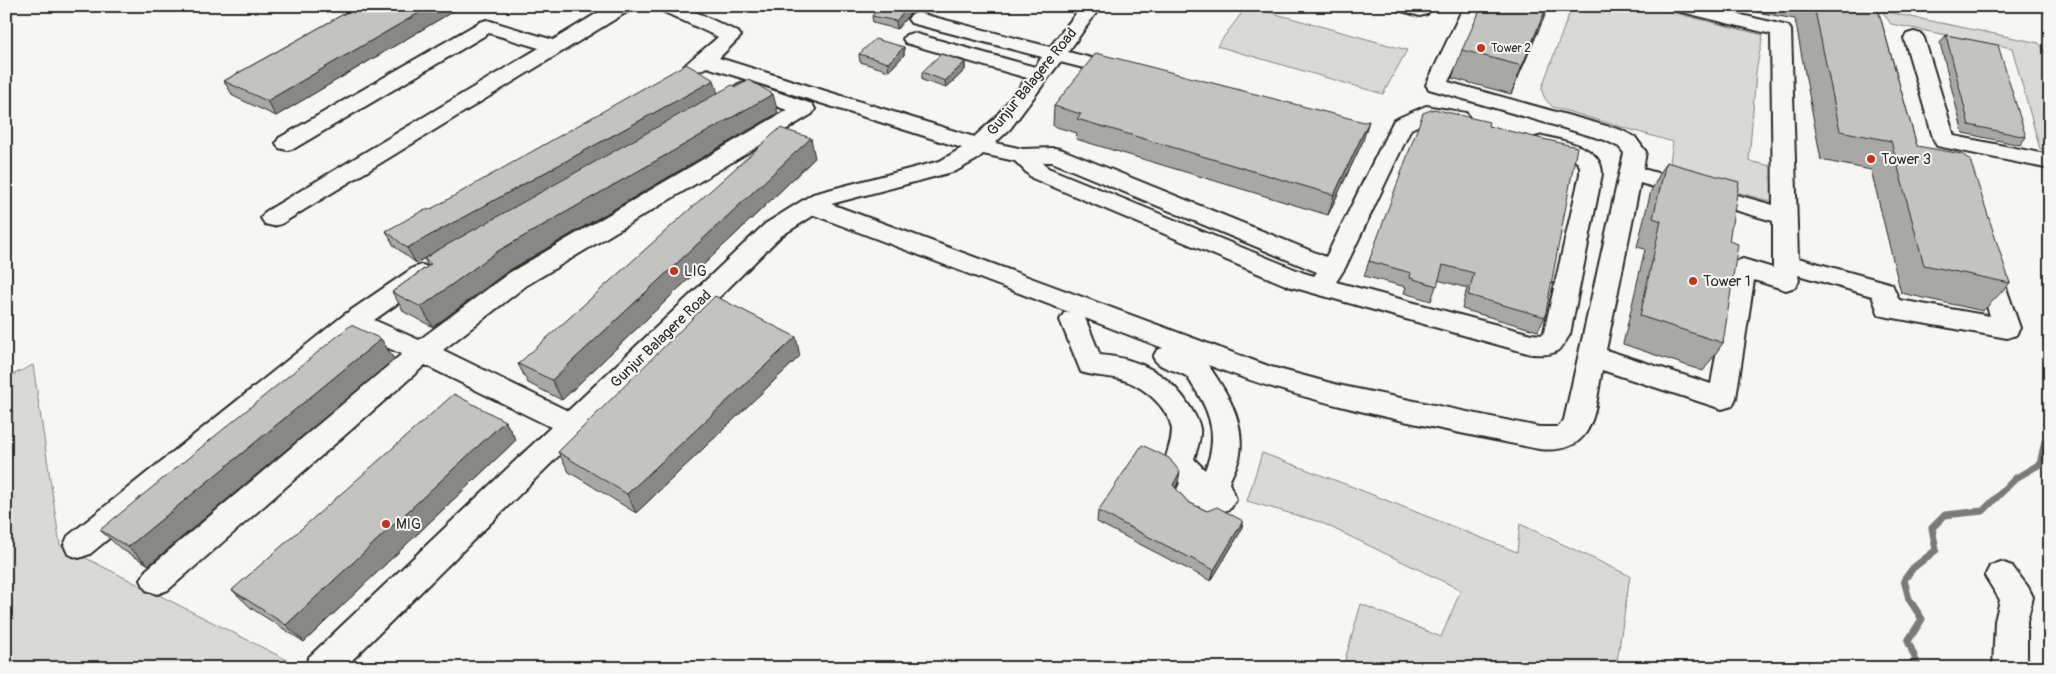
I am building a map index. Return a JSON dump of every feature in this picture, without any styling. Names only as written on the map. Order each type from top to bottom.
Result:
[{"type":"street","points":[[273,218],[623,6]]},
{"type":"street","points":[[667,6],[731,36],[705,60],[680,74]]},
{"type":"street","name":"Gunjur Balagere Road","points":[[322,668],[773,230],[822,199],[948,166],[968,155],[1002,124],[1092,6]]},
{"type":"street","points":[[807,208],[1266,376],[1338,396],[1539,438],[1557,439],[1565,437],[1576,427],[1635,152],[1621,138],[1436,85],[1474,6]]},
{"type":"street","points":[[1592,356],[1722,398],[1743,268],[1786,281],[1781,30],[1728,12],[1680,6]]},
{"type":"street","points":[[918,19],[1140,76]]},
{"type":"street","points":[[287,143],[487,26],[556,47]]},
{"type":"street","points":[[1914,38],[1946,141],[2050,162]]},
{"type":"street","points":[[913,39],[1040,75]]},
{"type":"street","points":[[705,60],[979,146],[1023,156],[1055,155],[1306,259],[1333,268]]},
{"type":"street","points":[[157,580],[422,352],[518,279],[804,109],[747,88],[722,102]]},
{"type":"street","points":[[1319,287],[1333,268],[1402,124],[1426,113],[1442,114],[1479,124]]},
{"type":"street","points":[[1023,156],[1040,173],[1297,280],[1531,344],[1549,345],[1557,334],[1591,174],[1591,165],[1584,156],[1524,137]]},
{"type":"street","points":[[1632,173],[1785,216]]},
{"type":"street","points":[[807,208],[1073,320],[1196,369],[1214,394],[1226,423],[1226,455],[1205,482],[1179,462],[1184,442],[1185,424],[1171,398],[1153,381],[1130,371],[1111,366],[1090,366],[1073,320]]},
{"type":"street","points":[[1786,263],[1883,290],[1888,308],[2007,328],[1980,244]]},
{"type":"street","points":[[79,546],[353,322],[437,263]]},
{"type":"street","points":[[353,322],[422,352],[572,425]]},
{"type":"street","points":[[2001,576],[2016,597],[2011,621],[2010,668]]},
{"type":"shaded area","points":[[1247,6],[1407,50],[1383,94],[1217,46]]},
{"type":"shaded area","points":[[1572,6],[1647,6],[1763,35],[1756,72],[1749,161],[1775,167],[1773,202],[1685,178],[1673,168],[1670,162],[1673,142],[1553,107],[1546,100],[1542,87]]},
{"type":"shaded area","points":[[1882,11],[2039,43],[2050,59],[2050,151],[2040,149],[2012,48],[1891,24]]},
{"type":"shaded area","points":[[33,365],[60,545],[295,664],[291,668],[6,668],[6,378]]},
{"type":"shaded area","points":[[1262,453],[1517,552],[1520,524],[1630,576],[1616,668],[1361,668],[1345,660],[1361,604],[1441,637],[1461,590],[1320,522],[1247,501]]},
{"type":"building","points":[[358,6],[431,6],[267,101],[224,81]]},
{"type":"building","points":[[880,6],[909,6],[896,21],[872,16]]},
{"type":"building","name":"Tower 2","points":[[1482,6],[1547,6],[1522,66],[1462,50]]},
{"type":"building","points":[[1814,6],[1877,6],[1917,146],[1962,154],[1970,160],[2010,283],[1924,265],[1891,141],[1840,131]]},
{"type":"building","points":[[1946,35],[1998,45],[2026,137],[1969,125]]},
{"type":"building","points":[[875,39],[904,47],[888,63],[859,54]]},
{"type":"building","points":[[1096,53],[1364,122],[1369,121],[1334,195],[1077,119],[1081,114],[1054,106]]},
{"type":"building","points":[[941,54],[965,62],[945,81],[922,72]]},
{"type":"building","points":[[686,64],[714,80],[407,248],[386,231],[422,211],[431,209]]},
{"type":"building","points":[[749,80],[773,94],[498,251],[421,307],[392,292],[431,264],[424,259],[436,251],[732,85],[736,87]]},
{"type":"building","points":[[1434,109],[1489,122],[1488,126],[1577,147],[1545,317],[1468,295],[1474,273],[1443,265],[1437,286],[1410,278],[1411,273],[1369,261],[1423,113]]},
{"type":"building","points":[[780,128],[811,138],[552,380],[518,364]]},
{"type":"building","points":[[1666,162],[1739,182],[1729,241],[1738,244],[1723,343],[1640,316],[1661,221],[1653,218]]},
{"type":"building","points":[[715,296],[796,337],[627,494],[558,452]]},
{"type":"building","points":[[351,325],[381,339],[128,547],[100,530]]},
{"type":"building","points":[[454,394],[505,421],[286,625],[232,590]]},
{"type":"building","points":[[1142,445],[1169,458],[1180,472],[1173,485],[1188,502],[1207,511],[1217,507],[1243,521],[1214,570],[1098,511]]},
{"type":"waterway","points":[[2044,6],[2050,22]]},
{"type":"waterway","points":[[1919,668],[1908,641],[1922,619],[1909,599],[1904,580],[1913,568],[1936,550],[1932,528],[1945,515],[1983,511],[2016,478],[2040,464],[2045,441],[2050,436]]},
{"type":"place","name":"Tower 2","points":[[1481,48]]},
{"type":"place","name":"Tower 3","points":[[1871,159]]},
{"type":"place","name":"LIG","points":[[674,271]]},
{"type":"place","name":"Tower 1","points":[[1693,281]]},
{"type":"place","name":"MIG","points":[[386,524]]}]
